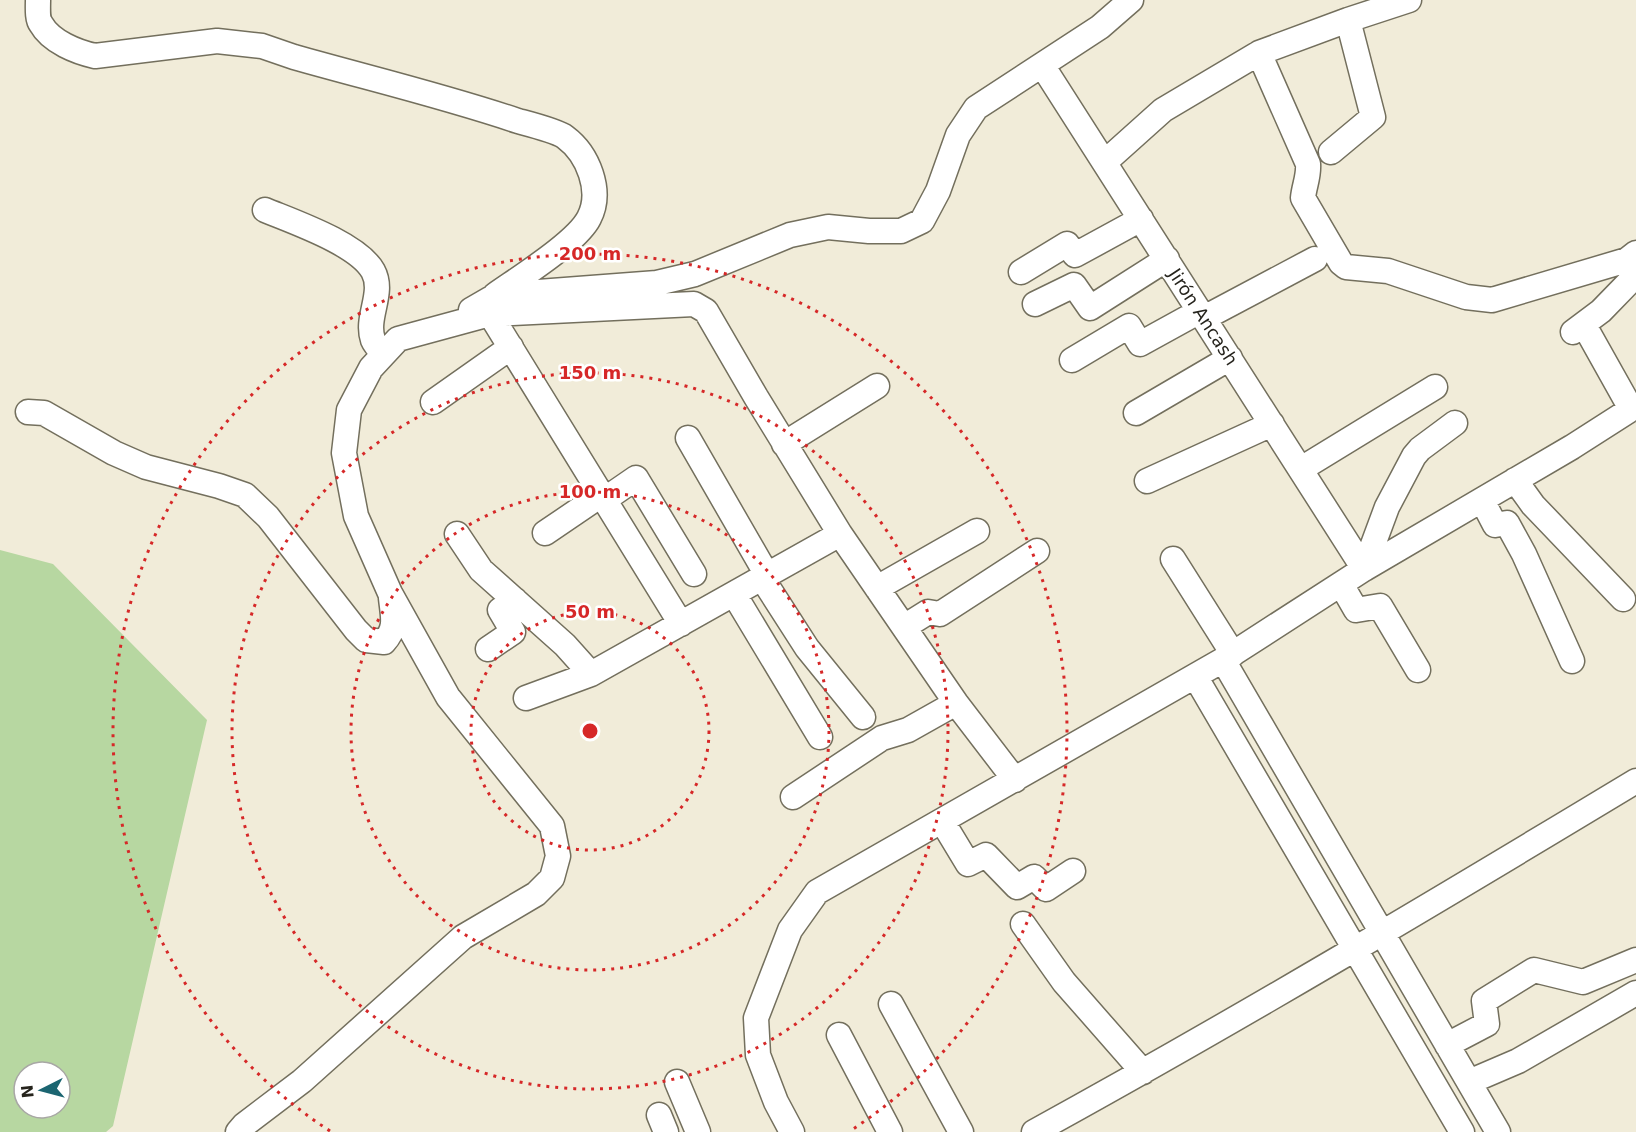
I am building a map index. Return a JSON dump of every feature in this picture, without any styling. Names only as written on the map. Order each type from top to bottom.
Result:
[{"type":"street","points":[[38,0],[40,24],[58,42],[95,56],[217,42],[262,46],[489,111],[564,136],[583,158],[592,175],[595,197],[590,216],[580,232],[490,306]]},
{"type":"street","points":[[238,1132],[302,1081],[463,937],[536,894],[552,878],[558,856],[552,826],[448,697],[390,593],[356,516],[344,453],[349,410],[371,368],[399,339],[446,326],[512,294],[657,283],[695,274],[790,235],[828,227],[902,231],[922,221],[938,191],[958,135],[976,108],[1100,27],[1131,0]]},
{"type":"street","points":[[1105,162],[1163,110],[1259,53],[1409,0]]},
{"type":"street","points":[[1331,152],[1373,117],[1348,20]]},
{"type":"street","points":[[1259,53],[1308,164],[1309,177],[1303,198],[1341,263],[1346,267],[1388,272],[1466,297],[1492,300],[1627,260],[1636,253]]},
{"type":"street","name":"Jirón Ancash","points":[[1042,64],[1364,569]]},
{"type":"street","points":[[265,210],[345,244],[373,270],[377,292],[371,317],[371,330],[373,342],[384,354]]},
{"type":"street","points":[[1021,272],[1067,244],[1075,255],[1141,219]]},
{"type":"street","points":[[1035,304],[1074,285],[1090,308],[1167,259]]},
{"type":"street","points":[[1072,360],[1129,326],[1140,344],[1315,259]]},
{"type":"street","points":[[792,1132],[776,1102],[758,1055],[756,1018],[790,930],[817,892],[1228,657],[1364,569],[1633,408],[1579,328],[1601,311],[1636,275]]},
{"type":"street","points":[[490,306],[694,304],[706,310],[784,444],[840,534],[956,703],[1015,780]]},
{"type":"street","points":[[490,306],[511,347],[681,624]]},
{"type":"street","points":[[433,402],[511,347]]},
{"type":"street","points":[[1136,413],[1230,358]]},
{"type":"street","points":[[784,444],[877,386]]},
{"type":"street","points":[[1300,469],[1435,387]]},
{"type":"street","points":[[28,412],[44,413],[114,453],[146,467],[245,495],[268,517],[366,640],[384,642],[391,634],[394,623],[390,593]]},
{"type":"street","points":[[1364,569],[1387,507],[1414,456],[1455,423]]},
{"type":"street","points":[[1147,481],[1272,424]]},
{"type":"street","points":[[688,438],[807,648],[863,717]]},
{"type":"street","points":[[545,533],[636,478],[694,574]]},
{"type":"street","points":[[1515,480],[1533,505],[1623,599]]},
{"type":"street","points":[[1482,500],[1495,525],[1507,523],[1572,661]]},
{"type":"street","points":[[877,588],[977,531]]},
{"type":"street","points":[[457,534],[481,570],[565,645],[591,674]]},
{"type":"street","points":[[526,698],[591,674],[840,534]]},
{"type":"street","points":[[904,627],[928,612],[940,614],[1037,551]]},
{"type":"street","points":[[1173,559],[1382,934],[1493,1123],[1461,1131],[1195,676]]},
{"type":"street","points":[[1341,584],[1356,610],[1380,606],[1418,670]]},
{"type":"street","points":[[734,594],[820,737]]},
{"type":"street","points":[[488,649],[513,632],[500,610],[514,600]]},
{"type":"street","points":[[793,797],[882,738],[908,730],[956,703]]},
{"type":"street","points":[[1034,1132],[1382,934],[1636,781]]},
{"type":"street","points":[[942,821],[968,864],[986,855],[1017,887],[1034,877],[1046,889],[1073,871]]},
{"type":"street","points":[[1023,924],[1077,998],[1143,1072]]},
{"type":"street","points":[[1447,1045],[1487,1024],[1484,1001],[1534,970],[1583,982],[1636,960]]},
{"type":"street","points":[[1469,1082],[1518,1061],[1636,993]]},
{"type":"street","points":[[891,1004],[961,1132]]},
{"type":"street","points":[[839,1035],[890,1132]]},
{"type":"street","points":[[677,1082],[698,1132]]},
{"type":"green space","points":[[0,550],[53,564],[207,720],[113,1126],[106,1132],[0,1132]]}]
